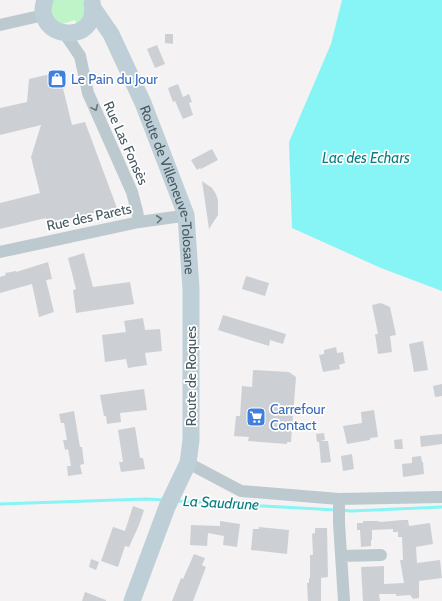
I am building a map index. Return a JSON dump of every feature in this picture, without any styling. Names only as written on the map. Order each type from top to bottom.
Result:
[{"type":"street","points":[[0,25],[45,7],[46,20],[54,29],[60,32],[72,32],[84,28],[91,19],[92,4]]},
{"type":"street","name":"Route de Villeneuve-Tolosane","points":[[92,4],[111,34],[143,103],[186,214],[192,289]]},
{"type":"street","name":"Route de Villeneuve-Tolosane","points":[[72,32],[97,34],[108,40],[117,48]]},
{"type":"street","name":"Rue Las Fonsès","points":[[72,32],[80,56],[88,93],[132,192],[139,222]]},
{"type":"street","name":"Rue des Parets","points":[[0,252],[139,222],[186,214]]},
{"type":"street","name":"Route de Roques","points":[[132,601],[165,511],[188,463],[191,440],[192,289]]},
{"type":"street","points":[[188,463],[241,491],[339,499],[442,497]]},
{"type":"street","points":[[339,499],[339,524],[344,601]]},
{"type":"street","points":[[341,556],[381,555]]},
{"type":"green space","points":[[52,0],[83,0],[85,7],[84,13],[77,25],[75,20],[59,25],[52,19]]},
{"type":"water","name":"Lac des Echars","points":[[342,0],[442,0],[442,291],[381,268],[292,228],[289,142],[331,44]]},
{"type":"building","points":[[165,34],[173,34],[173,44],[165,43]]},
{"type":"building","points":[[157,45],[165,64],[155,68],[147,49]]},
{"type":"building","points":[[59,72],[72,125],[85,122],[117,208],[48,223],[46,218],[0,229],[0,203],[40,193],[31,157],[41,125],[0,135],[0,108],[27,102],[29,79]]},
{"type":"building","points":[[178,84],[183,97],[189,94],[192,102],[189,103],[193,115],[183,119],[175,101],[173,102],[168,88]]},
{"type":"building","points":[[212,149],[218,160],[197,170],[191,160]]},
{"type":"building","points":[[202,181],[212,188],[218,200],[218,215],[209,229]]},
{"type":"building","points":[[84,253],[93,287],[130,282],[134,304],[76,313],[73,290],[76,289],[68,258]]},
{"type":"building","points":[[48,262],[52,279],[46,280],[54,312],[39,317],[32,284],[0,293],[0,277],[6,275],[5,273],[16,272]]},
{"type":"building","points":[[246,276],[269,283],[265,296],[242,289]]},
{"type":"building","points":[[381,303],[390,307],[396,335],[390,336],[392,352],[378,354],[375,334],[378,334],[372,305]]},
{"type":"building","points":[[223,315],[286,334],[283,344],[270,340],[269,346],[218,330]]},
{"type":"building","points":[[143,318],[145,330],[160,329],[162,351],[145,353],[147,365],[128,368],[126,359],[105,362],[102,335],[126,332],[124,321]]},
{"type":"building","points":[[423,341],[428,370],[414,372],[409,344]]},
{"type":"building","points":[[336,347],[337,353],[343,352],[345,363],[339,365],[340,369],[323,372],[319,355],[324,354],[324,350]]},
{"type":"building","points":[[253,370],[289,372],[296,377],[291,442],[287,442],[287,444],[248,441],[249,437],[234,436],[236,416],[240,416],[242,386],[252,387]]},
{"type":"building","points":[[442,384],[442,396],[435,397],[433,386]]},
{"type":"building","points":[[144,389],[147,410],[120,413],[121,422],[107,424],[100,395]]},
{"type":"building","points":[[374,410],[378,437],[347,444],[343,426],[362,423],[361,412]]},
{"type":"building","points":[[74,411],[84,464],[80,465],[82,474],[68,476],[67,466],[71,466],[68,449],[65,450],[63,440],[67,440],[64,423],[61,423],[59,414]]},
{"type":"building","points":[[135,427],[140,458],[143,458],[145,469],[121,472],[119,462],[123,462],[118,430]]},
{"type":"building","points":[[324,433],[325,440],[320,441],[328,441],[331,462],[321,463],[319,442],[317,442],[316,434]]},
{"type":"building","points":[[442,434],[442,444],[421,447],[420,436]]},
{"type":"building","points":[[402,439],[403,449],[395,449],[394,440]]},
{"type":"building","points":[[352,454],[354,469],[343,471],[341,456]]},
{"type":"building","points":[[421,456],[424,474],[403,477],[402,464],[412,463],[412,457]]},
{"type":"building","points":[[133,506],[144,510],[129,547],[125,546],[118,567],[101,561],[113,527],[125,531]]},
{"type":"building","points":[[408,520],[409,526],[430,523],[433,544],[416,547],[417,563],[440,560],[442,578],[419,581],[419,598],[413,599],[410,595],[396,596],[396,594],[379,594],[380,601],[363,601],[361,567],[384,566],[384,584],[404,583],[400,560],[403,560],[402,537],[398,537],[398,532],[393,532],[393,529],[372,530],[371,546],[361,547],[360,530],[357,530],[357,523],[363,523],[363,521],[379,522]]},
{"type":"building","points":[[220,521],[240,524],[237,547],[223,545],[224,536],[208,533],[207,546],[190,545],[191,525],[220,526]]},
{"type":"building","points":[[259,527],[289,530],[287,554],[251,550],[253,529],[259,529]]},
{"type":"building","points":[[315,528],[327,528],[328,577],[321,578],[321,601],[308,601],[307,583],[309,583],[310,578],[310,555],[313,555],[312,534],[315,533]]},
{"type":"building","points":[[194,554],[205,558],[202,565],[206,567],[193,601],[172,601],[181,578],[183,579]]},
{"type":"building","points":[[91,559],[99,562],[96,570],[89,567]]},
{"type":"building","points":[[85,592],[106,600],[106,601],[82,601]]},
{"type":"waterway","name":"La Saudrune","points":[[0,504],[146,499],[165,500]]},
{"type":"waterway","name":"La Saudrune","points":[[176,501],[336,510]]},
{"type":"waterway","name":"La Saudrune","points":[[342,510],[351,511],[442,507]]},
{"type":"place","name":"Le Pain du Jour","points":[[57,79]]},
{"type":"place","name":"Carrefour Contact","points":[[256,417]]}]
